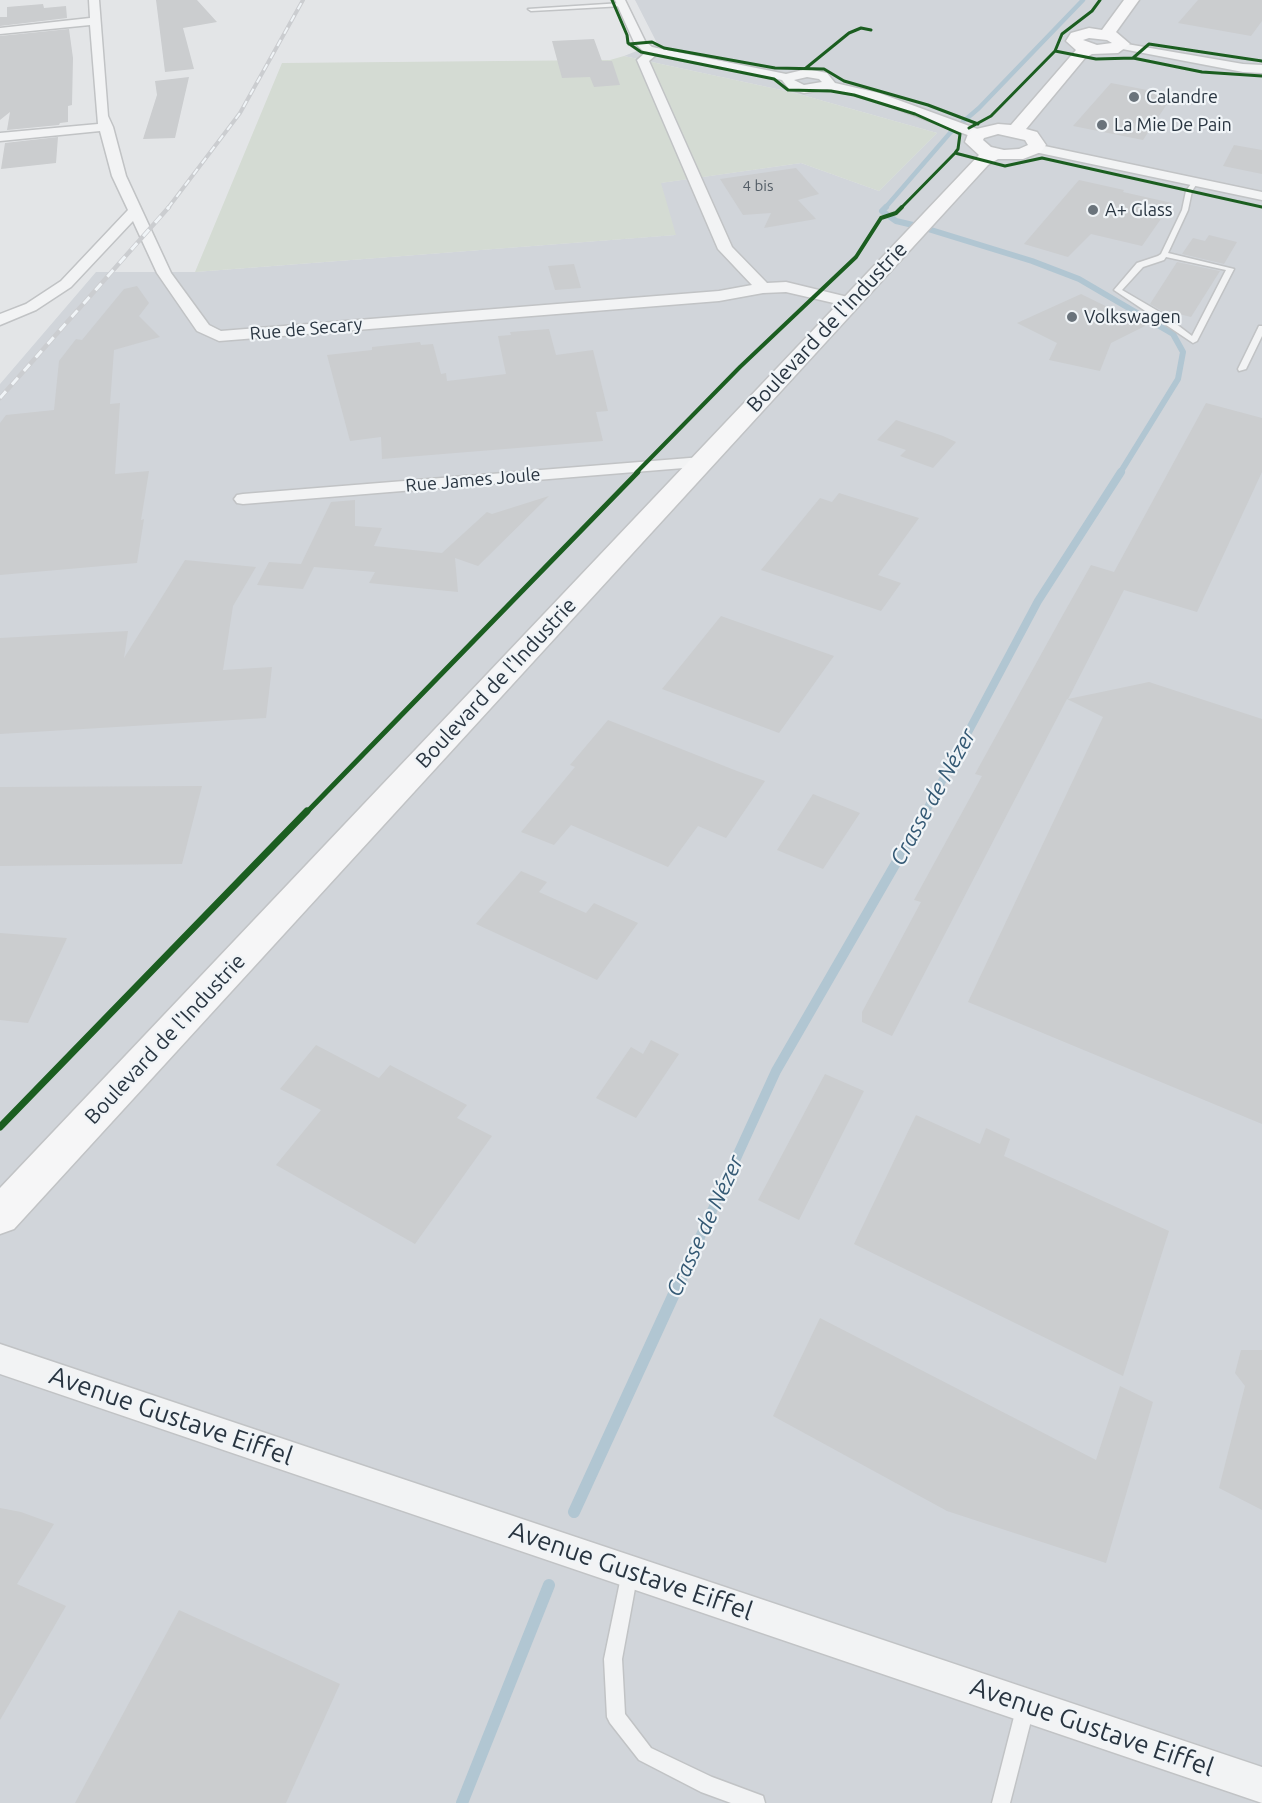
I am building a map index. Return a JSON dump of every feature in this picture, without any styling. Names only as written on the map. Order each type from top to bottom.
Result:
[{"type":"street","name":"Rue de Secary","points":[[94,0],[102,116],[119,176],[164,273],[203,328],[219,336],[719,297],[763,288],[786,287],[851,302]]},
{"type":"street","points":[[1106,35],[1132,0]]},
{"type":"street","points":[[621,2],[642,45],[653,52],[789,78],[789,83],[804,89],[827,85],[875,96],[950,123],[1014,155],[1035,148],[1262,196]]},
{"type":"street","points":[[0,31],[96,21]]},
{"type":"street","points":[[1121,46],[1122,44],[1117,39],[1106,35],[1089,33],[1074,39],[1076,44],[1089,49],[1112,50],[1121,46],[1262,69]]},
{"type":"street","points":[[1016,131],[1079,55],[1089,49]]},
{"type":"street","points":[[653,52],[643,60],[725,249],[763,288]]},
{"type":"street","points":[[0,137],[106,127]]},
{"type":"street","points":[[978,138],[998,129],[1016,131],[1031,136],[1037,145],[1035,148]]},
{"type":"street","name":"Boulevard de l'Industrie","points":[[0,1216],[982,161],[978,138]]},
{"type":"street","points":[[0,320],[31,307],[66,284],[135,210]]},
{"type":"street","name":"Rue James Joule","points":[[243,499],[702,462]]},
{"type":"street","name":"Avenue Gustave Eiffel","points":[[0,1359],[1262,1785]]},
{"type":"lane","points":[[531,9],[621,2]]},
{"type":"lane","points":[[1164,254],[1230,269],[1193,341],[1160,316],[1118,290],[1140,265],[1161,258],[1164,254],[1185,210],[1189,191],[1196,182]]},
{"type":"lane","points":[[1242,369],[1262,328]]},
{"type":"lane","points":[[631,1571],[613,1659],[616,1717],[645,1754],[708,1785],[756,1803]]},
{"type":"lane","points":[[1001,1803],[1026,1705]]},
{"type":"shaded area","points":[[635,0],[1262,0],[1262,1803],[0,1803],[0,384],[96,272],[195,272],[675,235],[660,183],[801,163],[879,191],[937,133],[795,93],[624,56],[657,43]]},
{"type":"shaded area","points":[[624,56],[795,93],[937,133],[879,191],[801,163],[661,183],[676,235],[195,272],[282,63],[610,60]]},
{"type":"building","points":[[156,0],[197,0],[217,22],[183,28],[194,69],[165,72]]},
{"type":"building","points":[[1198,0],[1262,0],[1262,21],[1251,36],[1178,23]]},
{"type":"building","points":[[43,4],[44,8],[66,6],[67,18],[0,26],[0,17],[7,17],[7,7]]},
{"type":"building","points":[[69,29],[73,58],[72,105],[68,106],[68,122],[59,125],[7,130],[10,112],[0,120],[0,36]]},
{"type":"building","points":[[594,39],[602,61],[612,61],[620,85],[594,87],[590,77],[562,78],[552,41]]},
{"type":"building","points":[[189,77],[175,138],[143,139],[157,95],[155,81]]},
{"type":"building","points":[[1111,83],[1173,95],[1143,140],[1073,126]]},
{"type":"building","points":[[58,137],[56,163],[1,169],[5,143]]},
{"type":"building","points":[[1234,145],[1262,150],[1262,174],[1223,166]]},
{"type":"building","points":[[796,168],[819,194],[798,200],[816,219],[764,228],[771,213],[743,215],[720,179]]},
{"type":"building","points":[[1079,180],[1172,203],[1142,246],[1091,234],[1068,257],[1024,244]]},
{"type":"building","points":[[1209,235],[1237,242],[1224,264],[1182,254],[1193,238],[1205,241]]},
{"type":"building","points":[[1177,262],[1220,271],[1191,317],[1171,312],[1167,314],[1150,304]]},
{"type":"building","points":[[574,264],[581,288],[555,290],[548,266]]},
{"type":"building","points":[[137,286],[149,303],[139,316],[160,337],[114,350],[110,404],[120,403],[115,474],[149,471],[137,563],[0,575],[0,423],[6,415],[54,410],[59,361],[76,339],[82,340],[124,289]]},
{"type":"building","points":[[1081,294],[1138,322],[1144,313],[1155,321],[1111,343],[1100,371],[1049,360],[1057,343],[1017,323]]},
{"type":"building","points":[[549,329],[556,355],[593,350],[608,411],[596,412],[603,441],[382,459],[381,437],[350,441],[327,355],[420,342],[421,345],[433,344],[441,374],[446,373],[447,381],[506,374],[498,336],[511,335],[510,332]]},
{"type":"building","points":[[1206,403],[1262,418],[1262,472],[1197,612],[1124,590],[1068,699],[1149,682],[1262,719],[1262,1124],[968,1002],[1103,717],[1067,699],[892,1036],[862,1022],[862,1012],[921,902],[914,900],[982,776],[975,774],[1060,620],[1091,565],[1114,572]]},
{"type":"building","points":[[896,420],[956,442],[933,468],[900,456],[906,450],[877,440]]},
{"type":"building","points":[[839,493],[919,518],[878,575],[901,583],[881,611],[761,570],[820,498],[832,502]]},
{"type":"building","points":[[549,496],[478,566],[455,558],[458,592],[369,583],[375,572],[314,567],[303,589],[257,585],[269,562],[301,564],[331,502],[355,500],[355,526],[382,528],[374,546],[442,553],[487,512],[492,514]]},
{"type":"building","points":[[185,560],[256,567],[233,606],[223,670],[272,667],[266,718],[0,734],[0,638],[128,631],[124,658]]},
{"type":"building","points":[[721,616],[834,656],[779,733],[662,689]]},
{"type":"building","points":[[608,720],[765,781],[726,838],[698,826],[668,867],[571,825],[554,845],[521,832],[575,767],[570,765]]},
{"type":"building","points":[[202,786],[182,864],[0,866],[0,787]]},
{"type":"building","points":[[813,794],[860,813],[823,869],[777,850]]},
{"type":"building","points":[[521,871],[547,882],[539,892],[586,913],[594,903],[638,923],[597,980],[476,924]]},
{"type":"building","points":[[0,933],[67,938],[28,1023],[0,1020]]},
{"type":"building","points":[[651,1040],[679,1054],[636,1118],[596,1098],[631,1047],[643,1054]]},
{"type":"building","points":[[316,1045],[379,1078],[390,1065],[467,1105],[457,1118],[492,1136],[415,1244],[276,1165],[321,1110],[280,1089]]},
{"type":"building","points":[[825,1074],[864,1091],[799,1220],[758,1200]]},
{"type":"building","points":[[916,1115],[980,1144],[986,1128],[1010,1139],[1004,1156],[1169,1231],[1123,1376],[854,1244]]},
{"type":"building","points":[[820,1318],[1096,1460],[1120,1386],[1153,1402],[1106,1563],[947,1511],[773,1416]]},
{"type":"building","points":[[1241,1350],[1262,1350],[1262,1510],[1219,1488],[1245,1386],[1235,1373]]},
{"type":"building","points":[[0,1508],[21,1512],[54,1524],[17,1584],[66,1606],[0,1720]]},
{"type":"building","points":[[179,1610],[340,1684],[286,1803],[75,1803]]},
{"type":"waterway","name":"Crasse de Nézer","points":[[885,208],[950,133],[979,108],[1083,0]]},
{"type":"waterway","name":"Crasse de Nézer","points":[[885,208],[882,211],[896,221],[913,225]]},
{"type":"waterway","name":"Crasse de Nézer","points":[[928,229],[1032,261],[1079,279],[1173,334],[1183,352],[1178,379],[1120,473]]},
{"type":"waterway","name":"Crasse de Nézer","points":[[925,813],[1038,601],[1121,472]]},
{"type":"waterway","name":"Crasse de Nézer","points":[[695,1248],[776,1071],[926,811]]},
{"type":"waterway","name":"Crasse de Nézer","points":[[574,1512],[696,1246]]},
{"type":"waterway","name":"Crasse de Nézer","points":[[462,1803],[549,1585]]},
{"type":"railway","points":[[168,208],[240,113],[303,0]]},
{"type":"railway","points":[[0,398],[169,207]]},
{"type":"cycle path","points":[[612,0],[627,35],[628,43],[641,52],[774,79],[788,90],[831,91],[854,95],[915,114],[960,134]]},
{"type":"cycle path","points":[[969,128],[991,116],[1055,51],[1062,34],[1092,11],[1100,0]]},
{"type":"cycle path","points":[[806,68],[849,33],[861,28],[871,30]]},
{"type":"cycle path","points":[[629,44],[652,42],[664,48],[775,68],[824,69],[844,81],[928,105],[978,124]]},
{"type":"cycle path","points":[[1133,58],[1149,44],[1262,61]]},
{"type":"cycle path","points":[[1055,51],[1096,59],[1133,58],[1202,72],[1262,76]]},
{"type":"cycle path","points":[[0,1127],[740,367],[856,257],[881,218],[896,213],[955,153],[958,149],[960,134]]},
{"type":"cycle path","points":[[955,153],[1005,166],[1042,158],[1262,207]]},
{"type":"place","name":"Calandre","points":[[1134,97]]},
{"type":"place","name":"La Mie De Pain","points":[[1102,125]]},
{"type":"place","name":"A+ Glass","points":[[1093,210]]},
{"type":"place","name":"Volkswagen","points":[[1072,317]]}]
